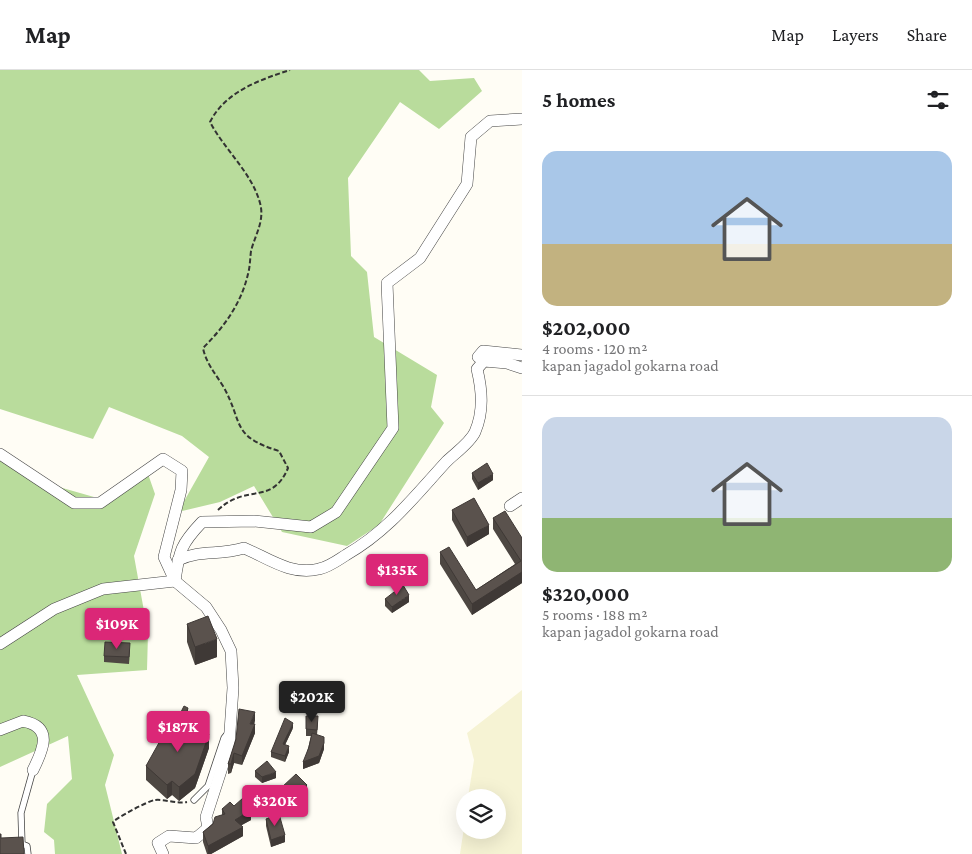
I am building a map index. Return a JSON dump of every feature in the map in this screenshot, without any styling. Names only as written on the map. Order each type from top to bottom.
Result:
[{"type":"street","points":[[175,581],[178,560],[184,540],[202,522],[254,521],[312,527],[336,512],[393,428],[387,283],[420,258],[467,184],[471,137],[490,121],[522,119]]},
{"type":"street","points":[[522,355],[482,351],[478,357],[522,368]]},
{"type":"street","points":[[178,560],[200,552],[229,553],[244,548],[281,566],[300,571],[320,569],[372,539],[411,503],[438,471],[474,434],[481,416],[482,394],[477,369],[484,360]]},
{"type":"street","points":[[0,454],[74,503],[100,503],[163,459],[182,471],[181,490],[164,558],[175,581],[206,607],[221,630],[231,651],[233,688],[229,746],[206,817],[208,828],[196,838],[169,836],[158,843],[163,854]]},
{"type":"street","points":[[510,506],[522,498]]},
{"type":"street","points":[[1,641],[54,609],[103,589],[175,581]]},
{"type":"street","points":[[0,730],[23,721],[30,722],[41,731],[44,744],[33,770]]},
{"type":"lane","points":[[194,800],[208,786],[224,738],[230,732]]},
{"type":"lane","points":[[28,854],[26,846],[22,844],[21,813],[33,770]]},
{"type":"path","points":[[208,521],[229,500],[246,494],[268,492],[283,481],[288,468],[279,451],[257,444],[242,431],[224,387],[205,359],[203,348],[230,318],[240,298],[248,274],[251,251],[261,226],[260,203],[250,182],[210,122],[217,108],[234,94],[269,77],[290,70]]},
{"type":"path","points":[[126,854],[113,822],[117,817],[126,815],[153,799],[183,802],[194,800]]},
{"type":"shaded area","points":[[522,690],[522,854],[460,854],[462,839],[506,839],[506,789],[469,789],[474,760],[467,733]]},
{"type":"green space","points":[[0,70],[419,70],[430,81],[474,78],[482,91],[439,129],[400,102],[348,178],[351,256],[367,272],[374,337],[437,375],[431,407],[444,423],[379,525],[347,546],[282,532],[254,486],[220,502],[178,512],[209,457],[182,436],[109,407],[93,439],[0,409]]},
{"type":"green space","points":[[0,453],[52,485],[101,499],[148,474],[155,494],[134,556],[148,633],[147,670],[77,675],[114,755],[105,785],[122,854],[55,854],[54,840],[44,832],[47,804],[72,779],[68,736],[0,767]]},
{"type":"building","points":[[487,463],[493,474],[478,483],[472,473]]},
{"type":"building","points":[[474,498],[489,525],[467,537],[452,510]]},
{"type":"building","points":[[505,511],[522,538],[522,572],[472,604],[440,552],[449,547],[476,590],[521,561],[493,518]]},
{"type":"building","points":[[403,585],[409,595],[392,607],[385,599]]},
{"type":"building","points":[[208,616],[217,639],[195,647],[187,624]]},
{"type":"building","points":[[105,642],[130,643],[129,657],[104,656]]},
{"type":"building","points":[[184,706],[188,708],[183,726],[209,734],[195,774],[179,787],[172,781],[167,785],[146,766],[170,723],[175,724]]},
{"type":"building","points":[[239,709],[255,712],[250,724],[255,724],[242,756],[234,753],[231,764],[228,764],[236,739]]},
{"type":"building","points":[[306,716],[318,716],[317,730],[306,729]]},
{"type":"building","points":[[285,718],[293,723],[283,744],[289,746],[285,756],[271,752]]},
{"type":"building","points":[[312,733],[324,737],[324,743],[319,756],[303,762],[309,747]]},
{"type":"building","points":[[267,761],[276,772],[262,777],[255,771]]},
{"type":"building","points":[[296,774],[307,785],[294,798],[282,787]]},
{"type":"building","points":[[243,798],[251,810],[235,820],[243,827],[208,846],[203,832],[213,824],[215,817],[225,814],[222,809],[230,802],[234,806]]},
{"type":"building","points":[[279,814],[285,835],[271,840],[266,819]]},
{"type":"building","points":[[0,834],[1,838],[23,837],[24,854],[0,854]]}]
